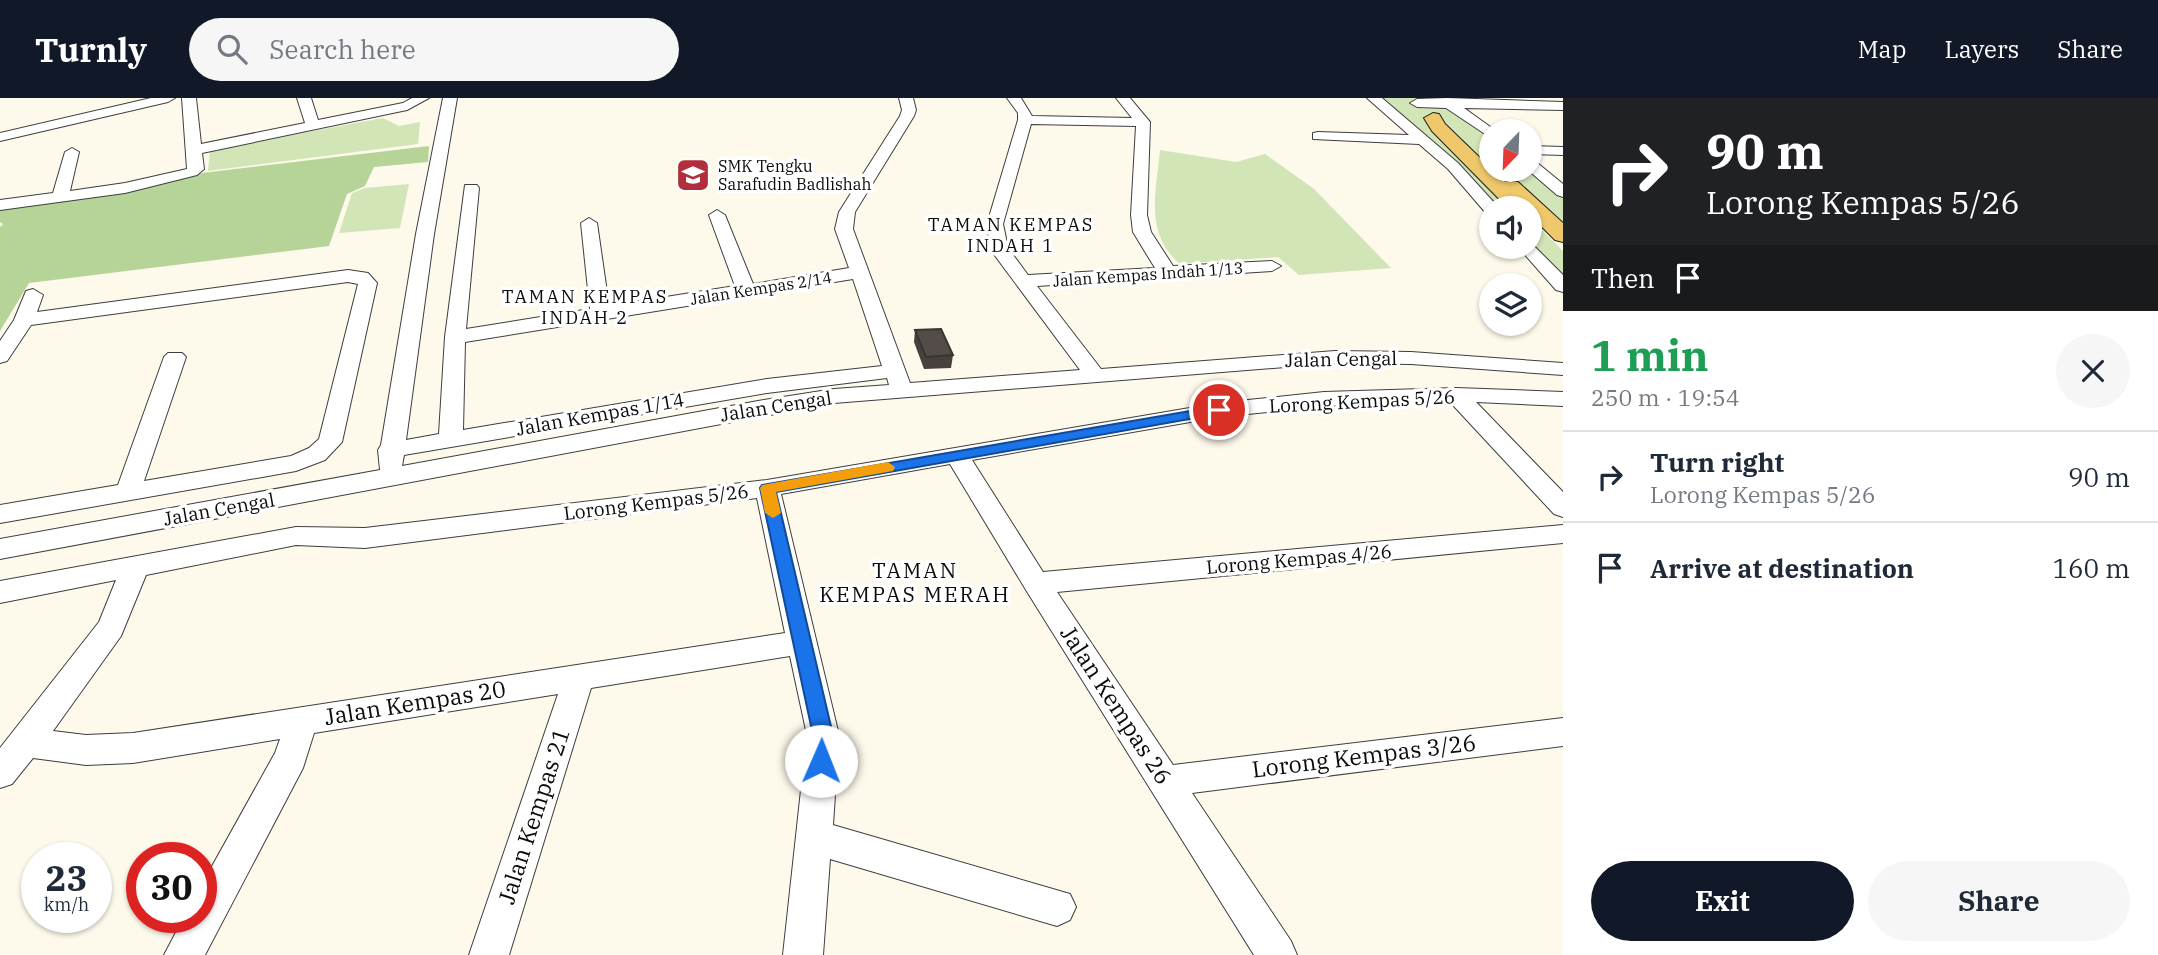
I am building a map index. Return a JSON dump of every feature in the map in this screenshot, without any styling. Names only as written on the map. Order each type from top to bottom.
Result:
[{"type":"main road","points":[[1414,100],[1433,118],[1449,127],[1479,156]]},
{"type":"main road","points":[[1433,118],[1438,127],[1508,196]]},
{"type":"main road","points":[[1506,182],[1563,235]]},
{"type":"main road","points":[[1542,230],[1563,251]]},
{"type":"street","points":[[95,98],[95,113]]},
{"type":"street","points":[[0,137],[168,98]]},
{"type":"street","points":[[0,205],[125,188],[192,172],[196,169],[189,98]]},
{"type":"street","points":[[304,98],[313,125]]},
{"type":"street","points":[[389,478],[390,450],[450,98]]},
{"type":"street","points":[[898,380],[844,229],[847,212],[907,116],[909,110],[905,98]]},
{"type":"street","points":[[1014,98],[1025,113],[1025,120],[995,224],[999,249],[1095,376]]},
{"type":"street","points":[[1123,98],[1143,122],[1139,215],[1142,232],[1167,272]]},
{"type":"street","points":[[1374,98],[1454,166],[1480,196]]},
{"type":"street","points":[[1533,98],[1563,99]]},
{"type":"street","points":[[194,150],[407,106],[420,100]]},
{"type":"street","points":[[1414,100],[1563,106]]},
{"type":"street","points":[[1446,101],[1479,125]]},
{"type":"street","points":[[1462,113],[1563,115]]},
{"type":"street","points":[[1025,120],[1143,122]]},
{"type":"street","points":[[1318,136],[1422,140]]},
{"type":"street","points":[[1542,150],[1563,151]]},
{"type":"street","points":[[60,197],[72,152]]},
{"type":"street","points":[[1542,174],[1563,192]]},
{"type":"street","points":[[451,439],[454,337],[471,188]]},
{"type":"street","points":[[717,215],[746,290]]},
{"type":"street","points":[[589,223],[600,313]]},
{"type":"street","points":[[1538,259],[1563,286]]},
{"type":"street","name":"Jalan Kempas Indah 1/13","points":[[1024,281],[1272,266]]},
{"type":"street","name":"Jalan Kempas 2/14","points":[[454,337],[860,272]]},
{"type":"street","points":[[0,514],[296,463],[317,454],[330,442],[368,283],[361,277],[348,276],[24,320]]},
{"type":"street","points":[[0,357],[24,320],[33,295]]},
{"type":"street","points":[[128,492],[175,357]]},
{"type":"street","name":"Jalan Cengal","points":[[0,549],[834,396],[898,380],[1095,376],[1335,357],[1411,358],[1563,369]]},
{"type":"street","name":"Jalan Kempas 1/14","points":[[390,450],[767,386],[898,380]]},
{"type":"street","points":[[1456,396],[1563,508]]},
{"type":"street","name":"Lorong Kempas 5/26","points":[[0,592],[296,537],[365,538],[768,488],[1219,410],[1324,400],[1456,396],[1563,399]]},
{"type":"street","name":"Jalan Kempas 26","points":[[957,455],[1036,583],[1277,955]]},
{"type":"street","points":[[768,488],[823,735],[803,955]]},
{"type":"street","name":"Lorong Kempas 4/26","points":[[1036,583],[1563,534]]},
{"type":"street","points":[[0,773],[26,743],[111,628],[135,567]]},
{"type":"street","name":"Jalan Kempas 20","points":[[26,743],[86,750],[133,748],[803,642]]},
{"type":"street","name":"Jalan Kempas 21","points":[[489,955],[579,677]]},
{"type":"street","points":[[184,955],[291,757],[301,721]]},
{"type":"street","name":"Lorong Kempas 3/26","points":[[1166,781],[1563,732]]},
{"type":"street","points":[[814,837],[1057,907]]},
{"type":"green space","points":[[1374,98],[1443,98],[1479,125],[1479,156],[1449,127],[1435,121],[1438,127],[1479,168],[1479,182],[1494,182],[1508,196],[1481,196],[1453,166]]},
{"type":"green space","points":[[383,118],[399,126],[420,122],[418,144],[208,171],[210,150]]},
{"type":"green space","points":[[429,146],[428,162],[374,167],[365,186],[347,194],[329,246],[29,283],[0,331],[0,227],[3,224],[0,222],[0,208],[136,189],[202,173]]},
{"type":"green space","points":[[1160,150],[1236,162],[1265,154],[1314,189],[1391,268],[1299,275],[1278,257],[1180,264],[1161,239],[1157,226],[1155,197]]},
{"type":"green space","points":[[1542,178],[1563,192],[1563,235],[1542,215],[1542,196],[1522,196],[1507,182],[1542,182]]},
{"type":"green space","points":[[409,184],[400,228],[339,233],[352,193],[365,188]]},
{"type":"green space","points":[[1542,230],[1563,251],[1563,286],[1538,259],[1542,259]]},
{"type":"building","points":[[941,329],[953,355],[926,357],[915,330]]},
{"type":"slow traffic","points":[[773,513],[768,488],[888,467]]},
{"type":"place","name":"SMK Tengku Sarafudin Badlishah","points":[[693,175]]},
{"type":"district","name":"TAMAN KEMPAS INDAH 1","points":[[1011,235]]},
{"type":"district","name":"TAMAN KEMPAS INDAH 2","points":[[585,307]]},
{"type":"district","name":"TAMAN KEMPAS MERAH","points":[[915,583]]},
{"type":"route","points":[[821,761],[823,735],[768,488],[1219,410]]}]
